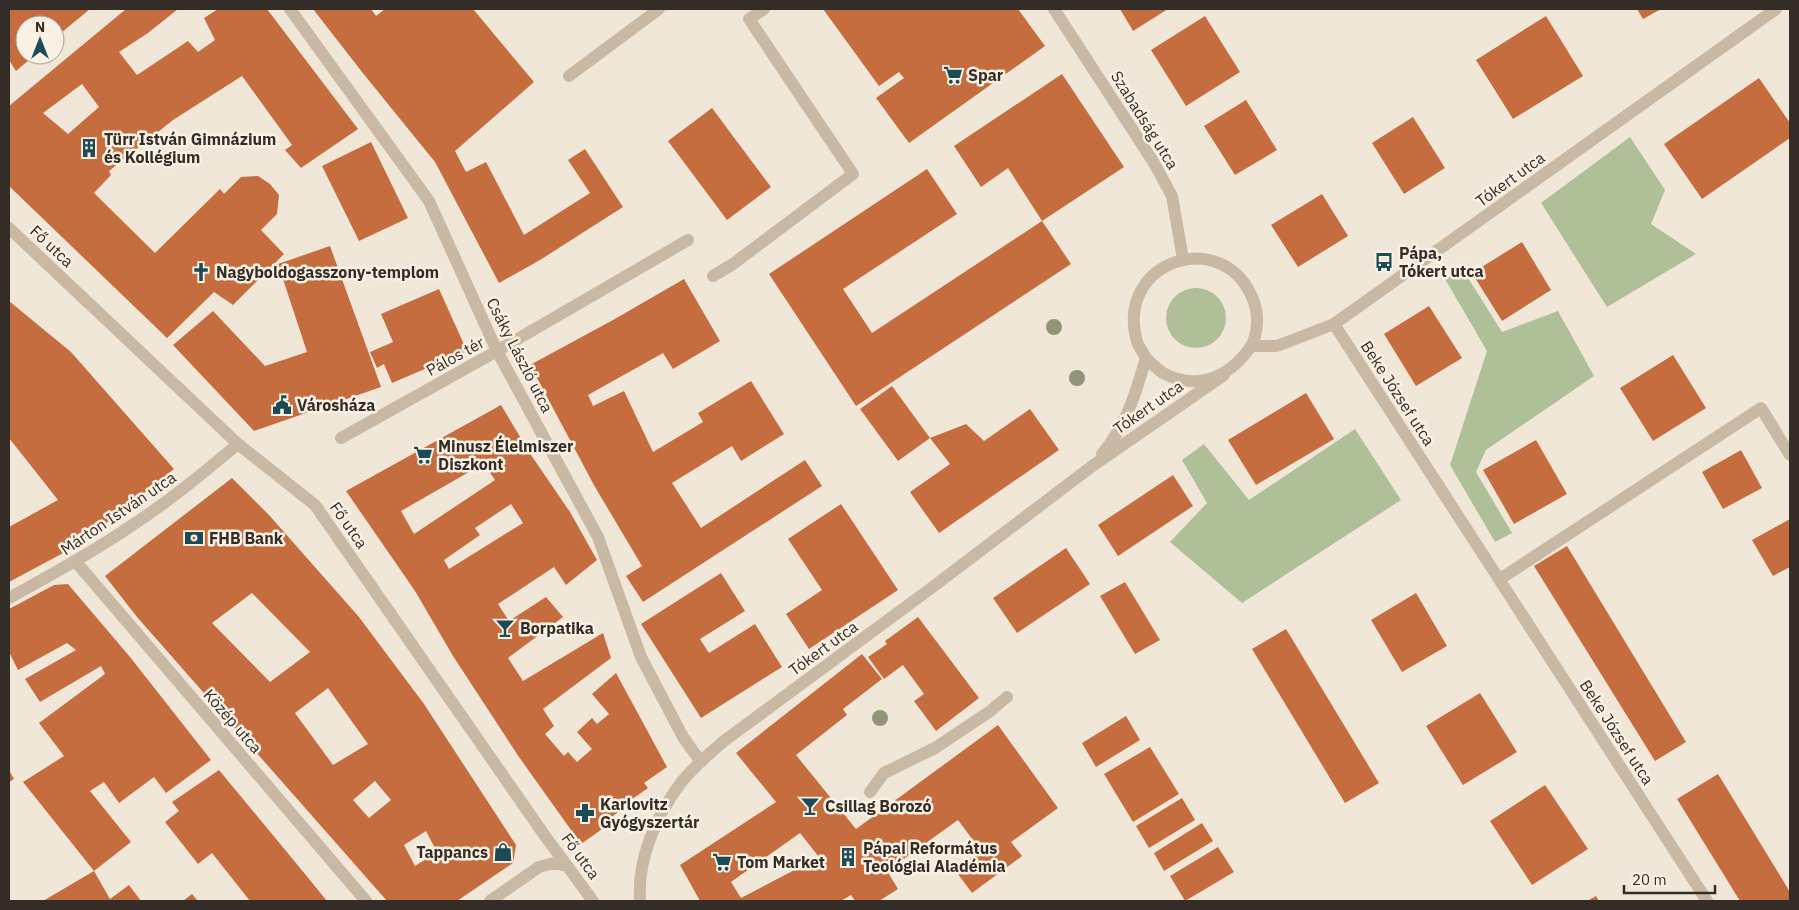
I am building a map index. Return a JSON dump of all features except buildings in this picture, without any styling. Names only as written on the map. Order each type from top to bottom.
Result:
[{"type":"street","name":"Csáky László utca","points":[[290,9],[429,201],[497,351],[598,537],[640,657],[683,736],[701,762]]},
{"type":"street","points":[[569,76],[659,9]]},
{"type":"street","points":[[713,276],[733,264],[853,174],[749,19],[764,9]]},
{"type":"street","name":"Szabadság utca","points":[[1054,9],[1154,163],[1172,196],[1183,259]]},
{"type":"street","name":"Tókert utca","points":[[1251,346],[1277,346],[1334,324],[1776,9]]},
{"type":"street","name":"Fő utca","points":[[9,228],[238,444],[315,505],[567,866],[594,901]]},
{"type":"street","name":"Pálos tér","points":[[341,438],[497,351],[688,240]]},
{"type":"street","name":"Tókert utca","points":[[640,901],[639,890],[647,846],[665,806],[681,782],[724,741],[1091,467],[1224,375],[1240,362],[1251,346],[1257,327],[1256,308],[1249,290],[1237,274],[1221,263],[1203,258],[1183,259],[1163,266],[1147,280],[1137,298],[1133,319],[1136,340],[1146,358],[1162,372],[1182,380],[1203,381],[1224,375]]},
{"type":"street","name":"Beke József utca","points":[[1334,324],[1706,901]]},
{"type":"street","name":"Tókert utca","points":[[1091,467],[1115,439],[1125,420],[1146,358]]},
{"type":"street","points":[[1500,580],[1761,408],[1790,455]]},
{"type":"street","name":"Márton István utca","points":[[9,598],[76,562],[128,528],[184,488],[238,444]]},
{"type":"street","name":"Közép utca","points":[[76,562],[366,901]]},
{"type":"street","points":[[870,792],[884,773],[935,748],[989,712],[1007,697]]},
{"type":"street","points":[[490,901],[539,867],[554,862],[567,866]]},
{"type":"green space","points":[[1630,137],[1665,190],[1651,224],[1696,254],[1607,307],[1541,203]]},
{"type":"green space","points":[[1461,267],[1502,332],[1558,311],[1594,376],[1486,450],[1476,472],[1512,533],[1495,542],[1450,465],[1487,351],[1445,279]]},
{"type":"green space","points":[[1196,288],[1213,293],[1221,301],[1226,318],[1221,335],[1213,343],[1196,348],[1179,343],[1171,335],[1166,318],[1171,301],[1179,293]]},
{"type":"green space","points":[[1355,429],[1401,500],[1242,603],[1170,542],[1207,503],[1182,460],[1204,444],[1249,500]]},
{"type":"place","name":"Spar","points":[[953,75]]},
{"type":"place","name":"Türr István Gimnázium és Kollégium","points":[[89,148]]},
{"type":"place","name":"Pápa, Tókert utca","points":[[1384,262]]},
{"type":"place","name":"Nagyboldogasszony-templom","points":[[201,272]]},
{"type":"place","name":"Városháza","points":[[282,405]]},
{"type":"place","name":"Minusz Élelmiszer Diszkont","points":[[423,455]]},
{"type":"place","name":"FHB Bank","points":[[194,538]]},
{"type":"place","name":"Borpatika","points":[[505,628]]},
{"type":"place","name":"Csillag Borozó","points":[[810,806]]},
{"type":"place","name":"Karlovitz Gyógyszertár","points":[[585,813]]},
{"type":"place","name":"Tappancs","points":[[503,852]]},
{"type":"place","name":"Pápai Református Teológiai Aladémia","points":[[848,857]]},
{"type":"place","name":"Tom Market","points":[[722,862]]}]
